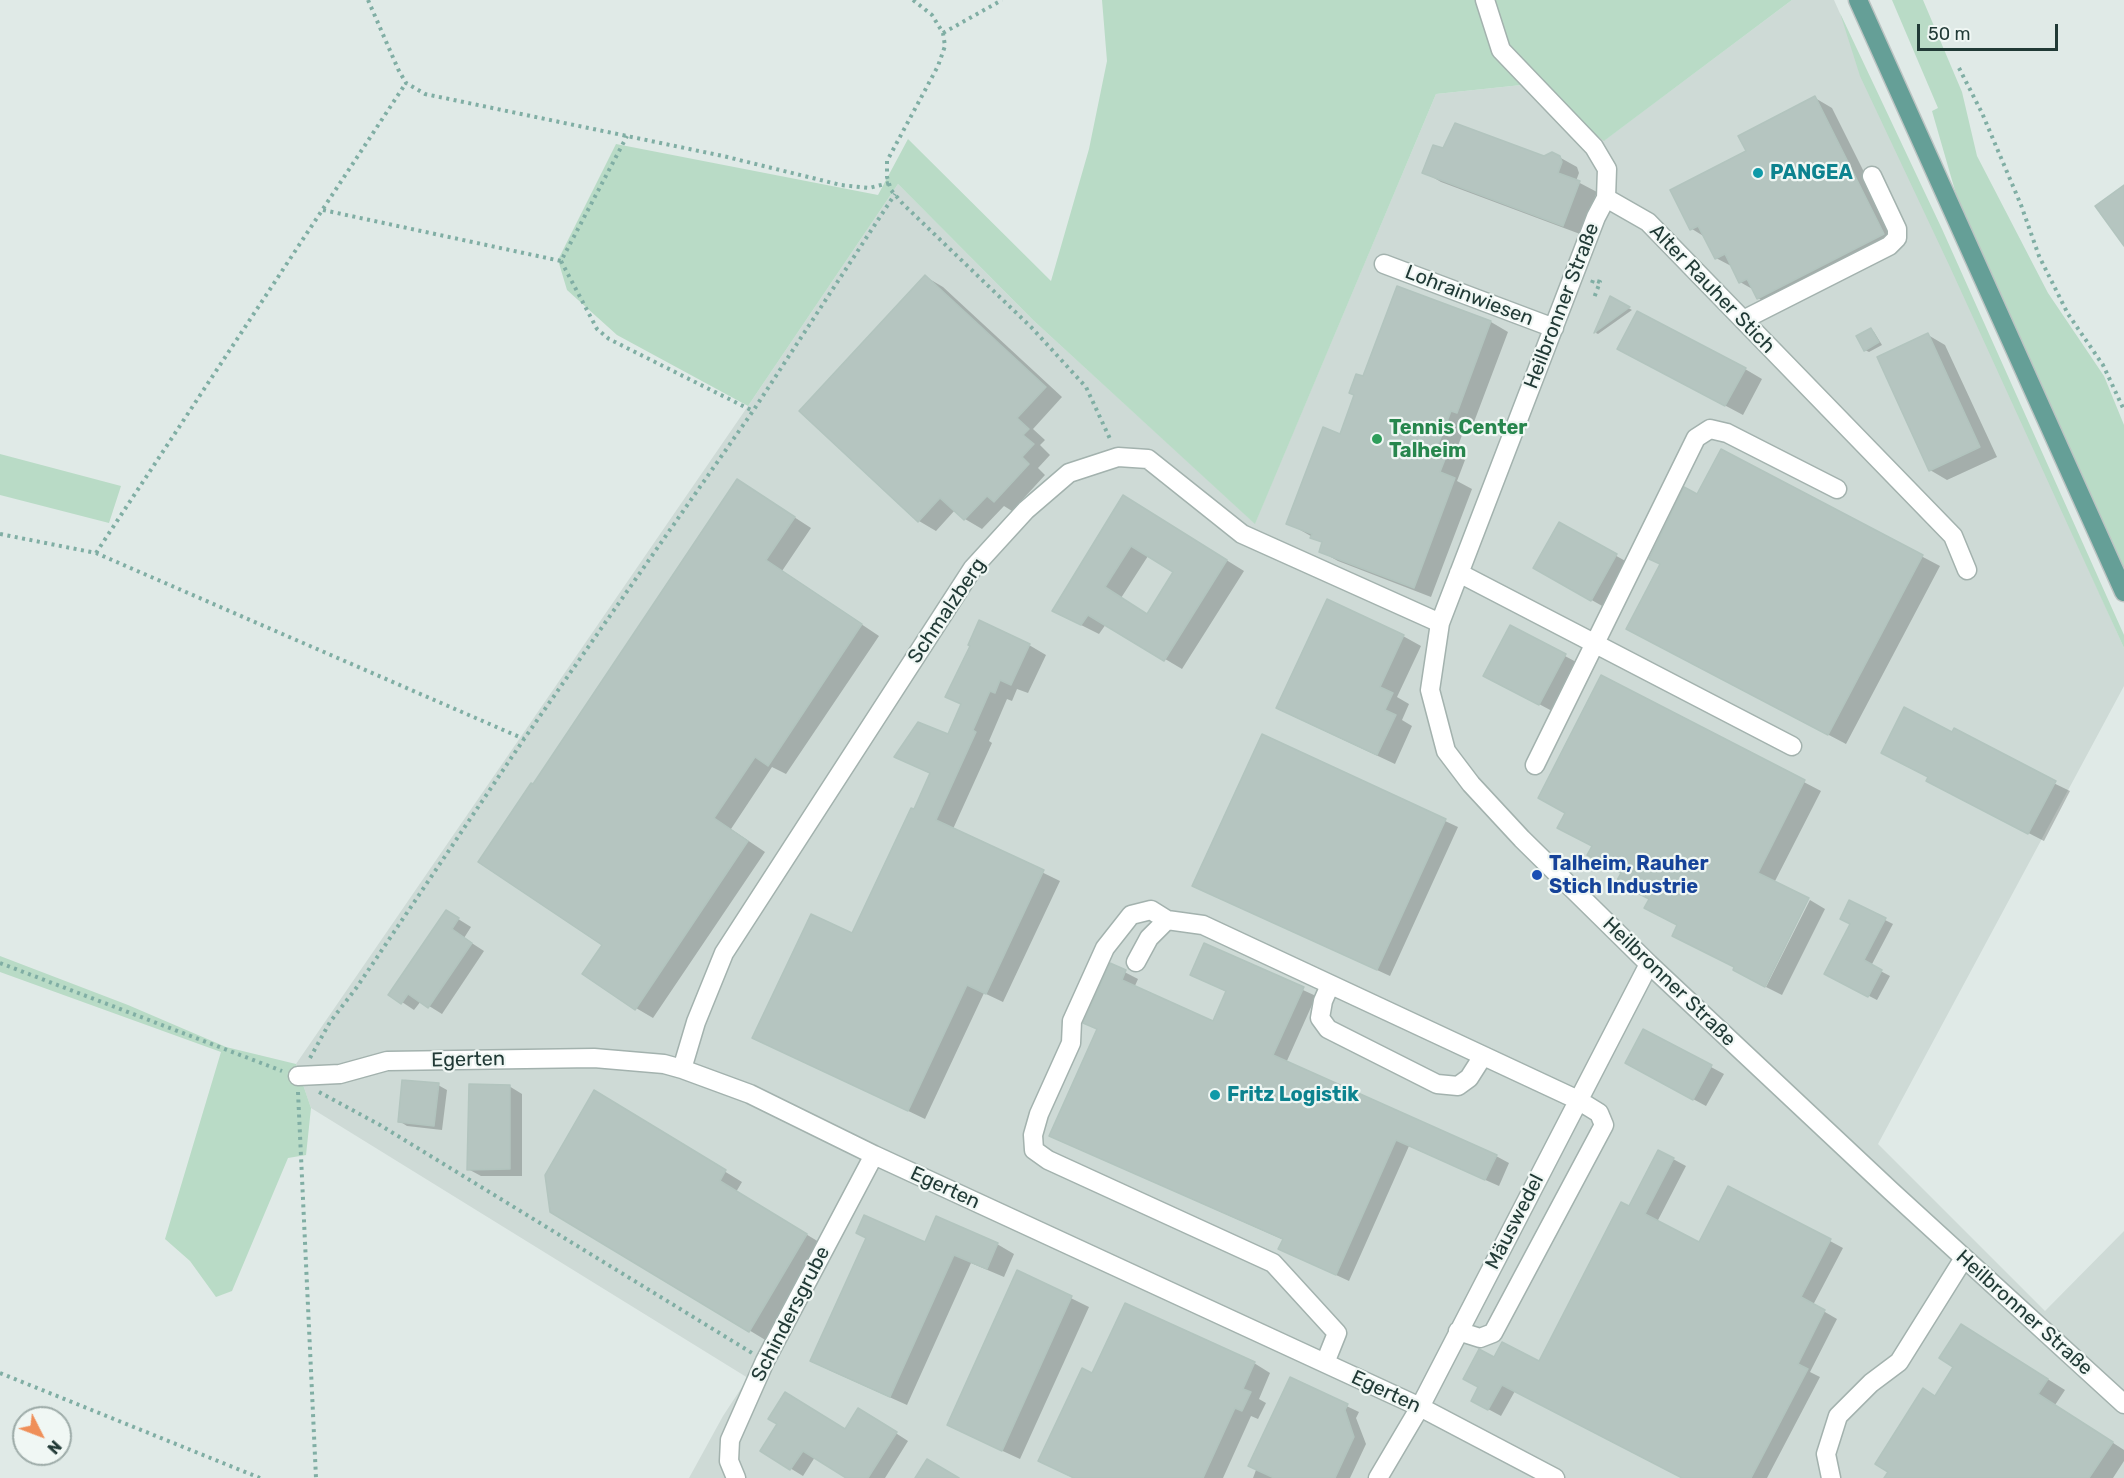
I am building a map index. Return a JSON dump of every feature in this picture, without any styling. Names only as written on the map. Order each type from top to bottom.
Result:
[{"type":"main road","points":[[1858,0],[2124,592]]},
{"type":"street","points":[[1485,0],[1501,50],[1594,147],[1607,168],[1606,198]]},
{"type":"street","points":[[1743,320],[1889,246],[1898,238],[1897,229],[1872,176]]},
{"type":"street","name":"Alter Rauher Stich","points":[[1606,198],[1648,222],[1953,536],[1967,570]]},
{"type":"street","name":"Heilbronner Straße","points":[[1606,198],[1596,217],[1440,623],[1430,690],[1446,751],[1471,784],[1522,839],[1649,964],[2124,1404]]},
{"type":"street","name":"Lohrainwiesen","points":[[1384,264],[1554,328]]},
{"type":"street","points":[[1535,765],[1696,438],[1710,429],[1727,432],[1837,489]]},
{"type":"street","name":"Schmalzberg","points":[[682,1069],[696,1022],[724,953],[973,568],[1026,510],[1069,473],[1118,457],[1148,459],[1242,534],[1440,623]]},
{"type":"street","points":[[1459,573],[1792,746]]},
{"type":"street","points":[[1325,1363],[1337,1333],[1273,1263],[1048,1160],[1034,1150],[1033,1135],[1039,1114],[1071,1043],[1072,1021],[1105,948],[1131,915],[1151,910],[1167,920],[1203,925],[1578,1100],[1599,1113],[1604,1125],[1493,1333],[1480,1338],[1458,1331]]},
{"type":"street","points":[[1136,962],[1149,938],[1167,920]]},
{"type":"street","name":"Mäuswedel","points":[[1378,1478],[1420,1407],[1649,964]]},
{"type":"street","points":[[1330,985],[1323,1001],[1320,1018],[1328,1029],[1437,1084],[1458,1086],[1469,1078],[1483,1056]]},
{"type":"street","name":"Egerten","points":[[299,1076],[340,1074],[387,1061],[594,1058],[664,1064],[682,1069],[750,1094],[874,1155],[1420,1407],[1555,1478]]},
{"type":"street","name":"Schindersgrube","points":[[736,1478],[729,1461],[729,1440],[765,1361],[874,1155]]},
{"type":"street","points":[[1831,1478],[1826,1454],[1838,1416],[1871,1383],[1899,1362],[1964,1258]]},
{"type":"path","points":[[368,0],[406,84],[425,94],[723,156],[842,185],[869,188],[889,183]]},
{"type":"path","points":[[913,0],[932,15],[943,33],[945,46],[938,66],[887,161],[889,183],[895,195],[1032,328],[1086,387],[1118,457]]},
{"type":"path","points":[[943,33],[1002,0]]},
{"type":"path","points":[[1959,68],[1982,113],[2021,205],[2039,256],[2068,314],[2103,365],[2124,410]]},
{"type":"path","points":[[96,553],[406,84]]},
{"type":"path","points":[[561,261],[627,136]]},
{"type":"path","points":[[316,1478],[299,1076],[330,1022],[357,987],[524,738],[753,411],[895,195]]},
{"type":"path","points":[[323,210],[561,261],[597,328],[609,339],[753,411]]},
{"type":"path","points":[[0,534],[96,553],[524,738]]},
{"type":"path","points":[[0,963],[299,1076],[322,1094],[380,1125],[765,1361]]},
{"type":"path","points":[[0,1374],[260,1478]]},
{"type":"shaded area","points":[[1792,0],[1834,0],[2124,648],[2124,686],[1878,1144],[2045,1311],[2124,1231],[2124,1478],[689,1478],[723,1416],[748,1378],[311,1108],[296,1064],[898,184],[1034,321],[1255,523],[1436,94],[1531,84],[1605,140]]},
{"type":"green space","points":[[1102,0],[1483,0],[1531,84],[1436,94],[1255,524],[1034,321],[898,184],[748,406],[617,335],[567,290],[558,260],[616,144],[878,195],[908,139],[1051,281],[1089,149],[1107,61]]},
{"type":"green space","points":[[1488,0],[1792,0],[1604,141],[1559,106],[1504,49]]},
{"type":"green space","points":[[1892,0],[1923,0],[1962,92],[1977,156],[2048,293],[2104,376],[2124,425],[2124,570],[1956,194],[1932,111],[1938,108]]},
{"type":"green space","points":[[1840,13],[1942,229],[2124,635],[2124,648],[1860,76]]},
{"type":"green space","points":[[0,454],[121,486],[109,523],[0,495]]},
{"type":"green space","points":[[0,956],[128,1005],[226,1047],[296,1064],[311,1108],[306,1155],[288,1158],[232,1291],[216,1297],[190,1261],[165,1239],[221,1052],[0,972]]},
{"type":"building","points":[[1815,96],[1884,234],[1757,299],[1747,279],[1739,283],[1725,254],[1715,259],[1698,226],[1690,230],[1670,190],[1746,151],[1738,136]]},
{"type":"building","points":[[1455,123],[1544,156],[1552,152],[1560,156],[1562,162],[1558,173],[1580,181],[1563,226],[1422,173],[1433,145],[1443,148]]},
{"type":"building","points":[[2124,185],[2124,246],[2095,206]]},
{"type":"building","points":[[925,275],[1046,387],[1017,418],[1029,429],[1023,435],[1034,444],[1022,457],[1029,464],[994,502],[987,496],[964,520],[940,498],[918,522],[799,411]]},
{"type":"building","name":"Tennis Center Talheim","points":[[1397,286],[1491,321],[1457,413],[1451,411],[1438,445],[1449,449],[1440,472],[1455,478],[1414,588],[1319,552],[1322,542],[1310,538],[1312,534],[1286,524],[1323,427],[1340,434],[1354,395],[1349,393],[1356,374],[1363,376]]},
{"type":"building","points":[[1610,296],[1630,307],[1594,333]]},
{"type":"building","points":[[1637,311],[1746,368],[1725,406],[1617,349]]},
{"type":"building","points":[[1871,328],[1879,342],[1864,351],[1856,336]]},
{"type":"building","points":[[1928,333],[1980,447],[1929,471],[1877,357]]},
{"type":"building","points":[[1721,449],[1923,555],[1828,735],[1626,629],[1660,564],[1649,559],[1684,487],[1697,494]]},
{"type":"building","points":[[737,479],[795,517],[766,560],[862,624],[768,766],[755,757],[714,818],[748,841],[635,1010],[582,974],[602,945],[478,862],[531,783],[533,784]]},
{"type":"building","points":[[1123,495],[1227,560],[1164,661],[1088,615],[1081,625],[1052,611]],"holes":[[[1131,546],[1173,572],[1147,614],[1105,587]]]},
{"type":"building","points":[[1559,522],[1617,554],[1591,601],[1533,568]]},
{"type":"building","points":[[1327,599],[1404,635],[1380,687],[1393,693],[1385,710],[1396,715],[1377,755],[1276,708]]},
{"type":"building","points":[[979,620],[1030,644],[1011,685],[1000,680],[995,693],[990,691],[973,730],[976,732],[936,820],[1044,870],[986,994],[967,985],[908,1111],[752,1038],[811,914],[852,933],[930,773],[894,757],[918,722],[948,734],[961,704],[945,697],[970,646],[968,645]]},
{"type":"building","points":[[1510,625],[1566,654],[1539,705],[1483,676]]},
{"type":"building","points":[[1601,675],[1805,780],[1758,873],[1809,898],[1765,987],[1733,970],[1734,967],[1672,936],[1677,925],[1644,908],[1649,899],[1616,882],[1621,873],[1587,855],[1592,846],[1557,828],[1565,813],[1538,798]]},
{"type":"building","points":[[1904,707],[1952,732],[1954,728],[2056,781],[2028,834],[1926,781],[1928,777],[1881,753]]},
{"type":"building","points":[[1262,734],[1446,819],[1377,970],[1192,886]]},
{"type":"building","points":[[1849,900],[1886,918],[1864,960],[1882,970],[1868,997],[1824,974],[1850,924],[1840,919]]},
{"type":"building","points":[[446,910],[459,918],[452,929],[472,943],[428,1008],[408,994],[401,1004],[388,995]]},
{"type":"building","name":"Fritz Logistik","points":[[1204,943],[1304,987],[1273,1055],[1497,1155],[1485,1180],[1396,1140],[1336,1275],[1278,1249],[1283,1239],[1049,1136],[1097,1029],[1083,1023],[1110,963],[1126,970],[1122,980],[1213,1021],[1226,991],[1190,975]]},
{"type":"building","points":[[1643,1029],[1712,1065],[1693,1100],[1625,1063]]},
{"type":"building","points":[[402,1080],[439,1083],[434,1126],[398,1122]]},
{"type":"building","points":[[469,1084],[510,1085],[510,1169],[467,1170]]},
{"type":"building","points":[[594,1090],[726,1170],[720,1181],[807,1234],[749,1332],[550,1212],[545,1175]]},
{"type":"building","points":[[1658,1150],[1674,1158],[1645,1214],[1699,1242],[1728,1186],[1831,1239],[1801,1297],[1825,1310],[1798,1364],[1808,1369],[1751,1478],[1682,1478],[1502,1385],[1488,1410],[1471,1401],[1478,1387],[1463,1379],[1479,1349],[1494,1357],[1502,1342],[1539,1361],[1621,1202],[1629,1206]]},
{"type":"building","points":[[864,1215],[925,1242],[936,1216],[998,1243],[987,1269],[954,1255],[890,1397],[810,1361],[866,1238],[856,1233]]},
{"type":"building","points":[[1017,1270],[1072,1296],[1002,1451],[947,1425]]},
{"type":"building","points":[[1125,1303],[1255,1362],[1243,1389],[1251,1392],[1242,1411],[1235,1408],[1203,1478],[1074,1478],[1038,1461],[1082,1368],[1092,1373]]},
{"type":"building","points":[[1961,1324],[2048,1379],[2038,1394],[2113,1442],[2089,1478],[1884,1478],[1888,1472],[1875,1464],[1923,1388],[1935,1396],[1953,1367],[1939,1358]]},
{"type":"building","points":[[1290,1377],[1348,1404],[1345,1410],[1354,1437],[1335,1478],[1274,1478],[1248,1466]]},
{"type":"building","points":[[785,1392],[845,1429],[858,1408],[897,1432],[868,1478],[846,1478],[803,1451],[790,1470],[760,1451],[777,1424],[768,1419]]},
{"type":"building","points":[[927,1459],[959,1478],[915,1478]]},
{"type":"place","name":"PANGEA","points":[[1758,173]]},
{"type":"place","name":"Tennis Center Talheim","points":[[1377,439]]},
{"type":"place","name":"Talheim, Rauher Stich Industrie","points":[[1537,875]]},
{"type":"place","name":"Fritz Logistik","points":[[1215,1095]]}]
